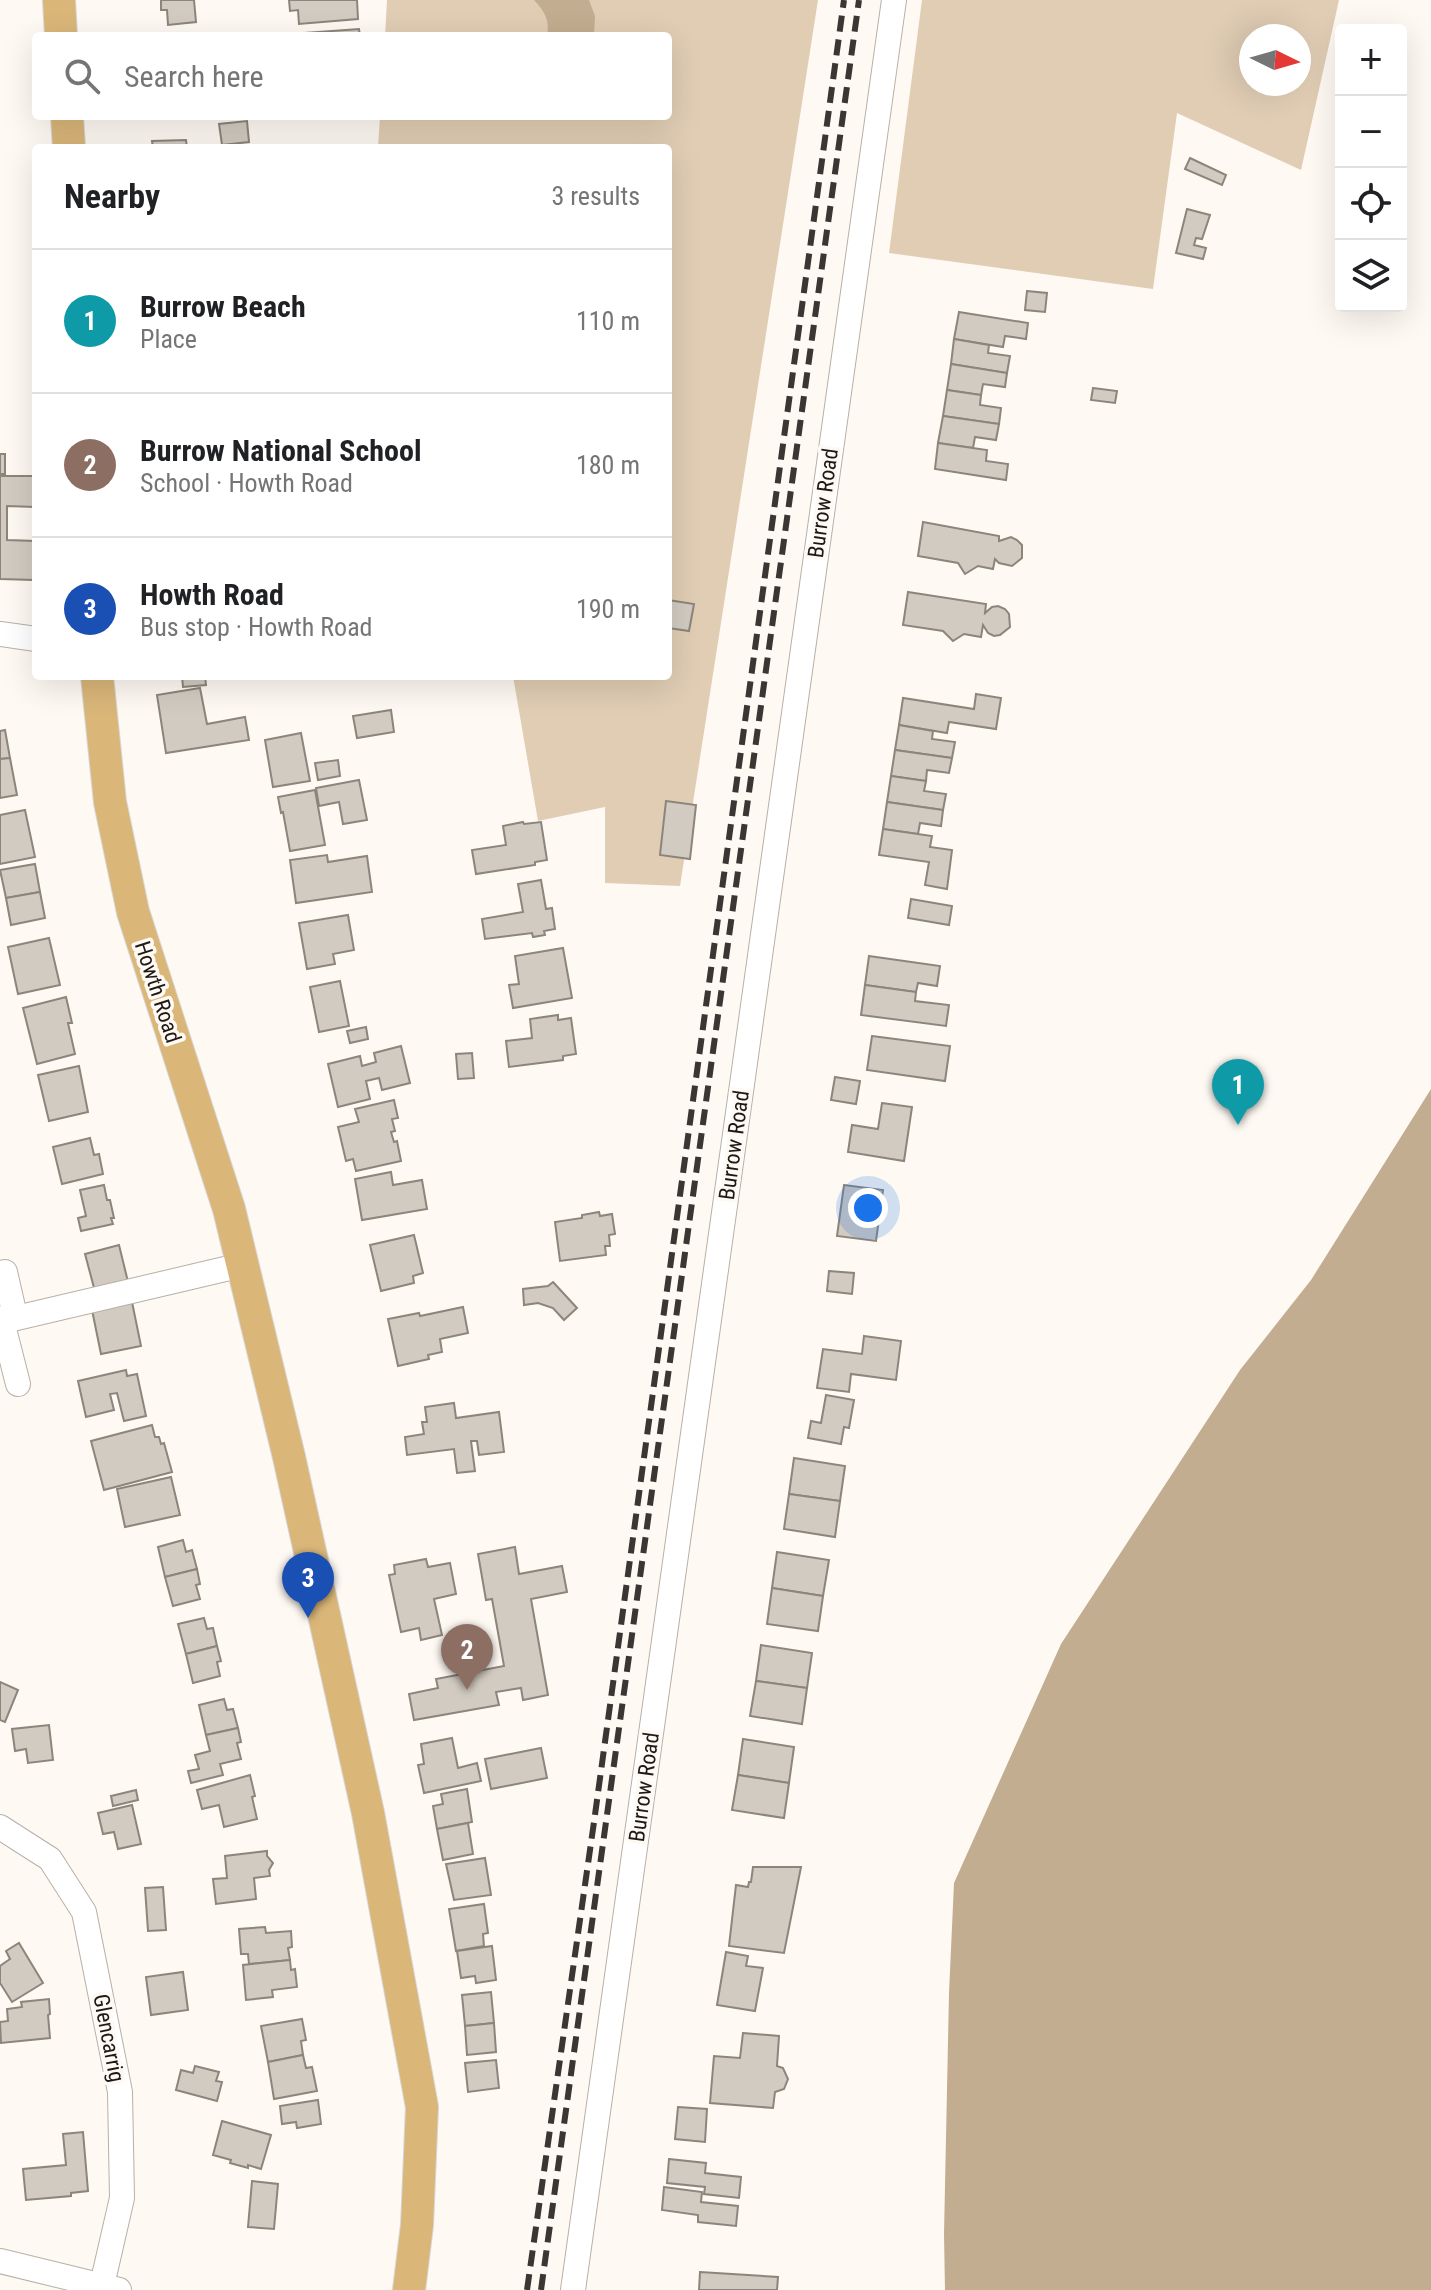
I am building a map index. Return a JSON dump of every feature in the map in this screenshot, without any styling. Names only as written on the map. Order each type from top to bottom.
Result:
[{"type":"main road","points":[[59,0],[61,32]]},
{"type":"main road","points":[[67,120],[69,144]]},
{"type":"main road","name":"Howth Road","points":[[97,680],[110,802],[133,912],[229,1209],[292,1472],[368,1813],[422,2107],[417,2225],[409,2290]]},
{"type":"street","name":"Burrow Road","points":[[573,2290],[894,0]]},
{"type":"street","points":[[0,634],[32,638]]},
{"type":"street","points":[[8,1320],[242,1265]]},
{"type":"street","points":[[5,1272],[13,1307],[4,1329],[18,1384]]},
{"type":"street","name":"Glencarrig","points":[[0,1827],[50,1859],[84,1912],[120,2092],[122,2198],[110,2288]]},
{"type":"street","points":[[0,2261],[110,2288]]},
{"type":"shaded area","points":[[387,0],[818,0],[680,886],[605,883],[605,807],[538,821],[514,680],[672,680],[672,144],[378,144],[380,120],[672,120],[672,32],[385,32]]},
{"type":"shaded area","points":[[534,0],[589,0],[595,16],[594,32],[547,32],[546,16]]},
{"type":"shaded area","points":[[922,0],[1339,0],[1301,170],[1177,113],[1153,289],[889,253]]},
{"type":"shaded area","points":[[1431,1089],[1431,2290],[945,2290],[949,1993],[954,1883],[1061,1644],[1240,1370],[1311,1280]]},
{"type":"building","points":[[161,0],[194,0],[196,22],[168,25],[167,10],[161,10]]},
{"type":"building","points":[[289,0],[357,0],[358,19],[299,24],[298,10],[290,11]]},
{"type":"building","points":[[359,29],[359,32],[318,32]]},
{"type":"building","points":[[247,121],[249,142],[222,144],[219,124]]},
{"type":"building","points":[[186,140],[186,144],[152,144],[152,141]]},
{"type":"building","points":[[1190,158],[1226,175],[1222,185],[1185,169]]},
{"type":"building","points":[[1187,209],[1210,215],[1202,239],[1196,238],[1194,245],[1206,248],[1203,259],[1176,253]]},
{"type":"building","points":[[1027,291],[1047,293],[1045,312],[1025,310]]},
{"type":"building","points":[[959,312],[1028,323],[1026,339],[1005,336],[1003,347],[954,339]]},
{"type":"building","points":[[954,339],[989,345],[988,353],[1010,356],[1007,373],[951,364]]},
{"type":"building","points":[[951,364],[1007,373],[1005,387],[983,384],[981,395],[947,390]]},
{"type":"building","points":[[1093,388],[1117,391],[1115,403],[1091,400]]},
{"type":"building","points":[[947,390],[981,395],[980,405],[1001,408],[999,424],[943,416]]},
{"type":"building","points":[[943,416],[999,424],[996,440],[975,437],[973,448],[938,443]]},
{"type":"building","points":[[938,443],[987,450],[986,461],[1008,464],[1006,480],[935,469]]},
{"type":"building","points":[[0,454],[5,454],[5,474],[0,474]]},
{"type":"building","points":[[0,476],[32,476],[32,507],[7,506],[7,540],[32,541],[32,580],[0,579]]},
{"type":"building","points":[[923,522],[999,536],[999,541],[1011,537],[1022,545],[1022,558],[1012,566],[995,559],[993,569],[978,566],[965,574],[958,563],[918,556]]},
{"type":"building","points":[[908,592],[986,604],[985,613],[998,606],[1009,614],[1010,627],[994,636],[983,625],[981,637],[964,634],[953,641],[943,631],[903,625]]},
{"type":"building","points":[[672,601],[694,604],[689,631],[672,629]]},
{"type":"building","points":[[182,680],[205,680],[206,685],[183,687]]},
{"type":"building","points":[[200,688],[207,724],[245,717],[249,740],[166,753],[157,695]]},
{"type":"building","points":[[976,694],[1001,698],[996,729],[949,722],[947,733],[899,725],[903,698],[974,709]]},
{"type":"building","points":[[391,710],[394,732],[357,738],[353,716]]},
{"type":"building","points":[[899,725],[933,731],[932,739],[955,742],[952,758],[895,750]]},
{"type":"building","points":[[5,730],[10,758],[0,759],[0,731]]},
{"type":"building","points":[[301,733],[310,781],[273,787],[265,740]]},
{"type":"building","points":[[895,750],[952,758],[949,773],[927,770],[926,781],[891,776]]},
{"type":"building","points":[[10,758],[17,795],[0,798],[0,759]]},
{"type":"building","points":[[338,760],[340,776],[318,780],[315,763]]},
{"type":"building","points":[[891,776],[926,781],[924,791],[946,794],[943,810],[887,802]]},
{"type":"building","points":[[359,780],[367,820],[343,824],[339,802],[319,806],[316,788]]},
{"type":"building","points":[[315,790],[325,845],[290,851],[278,797]]},
{"type":"building","points":[[666,801],[696,805],[690,859],[660,855]]},
{"type":"building","points":[[887,802],[943,810],[941,826],[920,823],[918,834],[883,829]]},
{"type":"building","points":[[25,810],[35,857],[0,864],[0,815]]},
{"type":"building","points":[[541,822],[547,860],[535,862],[535,865],[476,874],[472,850],[506,845],[503,826]]},
{"type":"building","points":[[883,829],[932,836],[930,847],[952,850],[947,889],[925,885],[929,862],[879,855]]},
{"type":"building","points":[[327,855],[328,862],[367,856],[372,892],[296,903],[290,860]]},
{"type":"building","points":[[35,864],[40,892],[6,898],[0,870]]},
{"type":"building","points":[[541,880],[546,909],[552,908],[555,929],[533,937],[532,933],[485,939],[482,919],[523,912],[518,884]]},
{"type":"building","points":[[40,892],[45,918],[11,925],[6,898]]},
{"type":"building","points":[[911,899],[952,906],[949,925],[908,918]]},
{"type":"building","points":[[348,915],[354,950],[333,954],[335,964],[307,969],[299,923]]},
{"type":"building","points":[[49,938],[60,985],[18,994],[8,947]]},
{"type":"building","points":[[563,948],[572,998],[513,1008],[509,985],[519,984],[515,956]]},
{"type":"building","points":[[869,956],[940,966],[937,986],[918,983],[916,992],[865,985]]},
{"type":"building","points":[[340,981],[349,1026],[319,1032],[310,987]]},
{"type":"building","points":[[865,985],[916,992],[915,1001],[949,1005],[946,1026],[861,1015]]},
{"type":"building","points":[[66,997],[75,1054],[37,1064],[23,1008]]},
{"type":"building","points":[[558,1015],[558,1020],[571,1018],[576,1054],[563,1056],[563,1060],[509,1067],[506,1041],[532,1038],[530,1019]]},
{"type":"building","points":[[366,1027],[368,1039],[350,1043],[347,1031]]},
{"type":"building","points":[[872,1036],[950,1046],[945,1081],[867,1070]]},
{"type":"building","points":[[401,1046],[410,1083],[382,1090],[379,1078],[366,1081],[370,1099],[338,1107],[328,1064],[360,1056],[362,1066],[376,1062],[374,1053]]},
{"type":"building","points":[[472,1053],[474,1078],[458,1079],[456,1054]]},
{"type":"building","points":[[79,1066],[88,1112],[49,1121],[38,1075]]},
{"type":"building","points":[[835,1077],[860,1081],[856,1104],[831,1100]]},
{"type":"building","points":[[394,1100],[398,1118],[392,1119],[395,1131],[391,1132],[394,1142],[397,1141],[401,1161],[356,1171],[353,1159],[346,1161],[338,1127],[359,1122],[355,1109]]},
{"type":"building","points":[[882,1103],[912,1107],[904,1161],[848,1152],[852,1125],[878,1129]]},
{"type":"building","points":[[90,1138],[94,1155],[99,1154],[103,1174],[62,1184],[53,1147]]},
{"type":"building","points":[[391,1172],[393,1185],[422,1180],[427,1209],[362,1220],[355,1179]]},
{"type":"building","points":[[104,1185],[107,1200],[110,1200],[113,1224],[81,1231],[78,1218],[86,1216],[80,1190]]},
{"type":"building","points":[[844,1185],[883,1190],[876,1241],[837,1236]]},
{"type":"building","points":[[599,1212],[600,1216],[612,1214],[615,1234],[609,1235],[610,1246],[605,1246],[606,1255],[560,1261],[555,1222]]},
{"type":"building","points":[[414,1235],[423,1273],[413,1276],[414,1283],[381,1291],[370,1245]]},
{"type":"building","points":[[119,1245],[130,1290],[97,1299],[85,1254]]},
{"type":"building","points":[[829,1271],[854,1273],[852,1294],[827,1291]]},
{"type":"building","points":[[553,1282],[577,1308],[564,1320],[553,1308],[538,1303],[524,1305],[523,1289],[548,1286]]},
{"type":"building","points":[[132,1302],[141,1346],[101,1354],[92,1310]]},
{"type":"building","points":[[463,1307],[468,1333],[440,1339],[442,1352],[428,1355],[429,1359],[398,1366],[388,1319]]},
{"type":"building","points":[[864,1336],[901,1341],[896,1380],[851,1374],[849,1392],[817,1388],[823,1349],[862,1354]]},
{"type":"building","points":[[126,1370],[127,1376],[137,1374],[146,1416],[124,1421],[117,1393],[110,1394],[114,1410],[86,1417],[78,1381]]},
{"type":"building","points":[[826,1395],[854,1400],[849,1428],[844,1427],[841,1444],[808,1438],[811,1421],[821,1423]]},
{"type":"building","points":[[454,1403],[456,1418],[499,1412],[504,1452],[479,1455],[477,1441],[471,1441],[475,1471],[457,1473],[454,1449],[407,1455],[405,1437],[424,1434],[422,1422],[427,1422],[425,1407]]},
{"type":"building","points":[[152,1425],[155,1437],[159,1437],[161,1444],[164,1443],[172,1472],[104,1490],[91,1441]]},
{"type":"building","points":[[794,1458],[845,1466],[840,1501],[789,1494]]},
{"type":"building","points":[[171,1477],[180,1515],[125,1527],[117,1489]]},
{"type":"building","points":[[789,1494],[840,1501],[835,1537],[784,1529]]},
{"type":"building","points":[[183,1540],[186,1552],[192,1550],[197,1569],[165,1577],[158,1547]]},
{"type":"building","points":[[515,1547],[519,1574],[562,1566],[567,1592],[531,1599],[548,1695],[523,1700],[521,1688],[496,1692],[499,1705],[414,1720],[409,1694],[438,1688],[436,1679],[504,1666],[492,1599],[486,1600],[478,1554]]},
{"type":"building","points":[[777,1552],[829,1560],[823,1596],[772,1588]]},
{"type":"building","points":[[426,1559],[428,1567],[450,1563],[456,1594],[434,1599],[442,1635],[421,1640],[419,1628],[401,1632],[389,1575],[395,1574],[394,1565]]},
{"type":"building","points":[[197,1569],[200,1584],[196,1585],[200,1599],[173,1606],[165,1577]]},
{"type":"building","points":[[772,1588],[823,1596],[818,1631],[767,1624]]},
{"type":"building","points":[[204,1618],[207,1629],[213,1628],[217,1646],[186,1654],[178,1624]]},
{"type":"building","points":[[761,1645],[812,1653],[807,1688],[756,1681]]},
{"type":"building","points":[[217,1646],[221,1661],[217,1662],[220,1676],[193,1683],[186,1654]]},
{"type":"building","points":[[756,1681],[807,1688],[802,1724],[750,1716]]},
{"type":"building","points":[[0,1682],[18,1690],[5,1722],[0,1720]]},
{"type":"building","points":[[224,1699],[227,1710],[233,1709],[238,1728],[206,1735],[199,1705]]},
{"type":"building","points":[[49,1725],[53,1760],[28,1763],[26,1749],[15,1751],[12,1729]]},
{"type":"building","points":[[238,1728],[241,1742],[237,1743],[241,1759],[220,1764],[223,1775],[191,1783],[188,1771],[199,1769],[195,1755],[210,1751],[206,1735]]},
{"type":"building","points":[[452,1738],[458,1768],[477,1763],[481,1781],[424,1793],[418,1765],[424,1764],[421,1744]]},
{"type":"building","points":[[743,1739],[794,1747],[789,1783],[738,1775]]},
{"type":"building","points":[[541,1748],[547,1778],[491,1789],[485,1759]]},
{"type":"building","points":[[250,1775],[257,1819],[224,1827],[219,1805],[202,1809],[197,1790]]},
{"type":"building","points":[[738,1775],[789,1783],[784,1818],[732,1810]]},
{"type":"building","points":[[467,1789],[472,1822],[437,1829],[433,1806],[443,1804],[441,1794]]},
{"type":"building","points":[[136,1790],[138,1800],[113,1806],[111,1796]]},
{"type":"building","points":[[132,1805],[141,1844],[118,1849],[114,1832],[103,1834],[98,1813]]},
{"type":"building","points":[[468,1823],[473,1854],[443,1860],[437,1829]]},
{"type":"building","points":[[267,1851],[273,1863],[270,1876],[254,1878],[256,1899],[216,1904],[213,1879],[227,1878],[225,1856]]},
{"type":"building","points":[[485,1858],[491,1895],[454,1900],[446,1864]]},
{"type":"building","points":[[753,1867],[801,1867],[784,1953],[729,1946],[736,1885],[748,1887]]},
{"type":"building","points":[[163,1887],[166,1930],[148,1931],[145,1888]]},
{"type":"building","points":[[484,1904],[488,1933],[483,1934],[484,1946],[456,1951],[449,1909]]},
{"type":"building","points":[[265,1927],[266,1933],[291,1931],[292,1947],[288,1948],[290,1960],[249,1964],[248,1954],[241,1954],[239,1929]]},
{"type":"building","points":[[19,1943],[43,1983],[12,2002],[0,1983],[0,1966],[10,1959],[6,1951]]},
{"type":"building","points":[[492,1946],[496,1980],[476,1983],[475,1976],[461,1978],[457,1951]]},
{"type":"building","points":[[726,1952],[748,1956],[746,1966],[763,1968],[755,2011],[717,2005]]},
{"type":"building","points":[[290,1960],[291,1970],[295,1969],[297,1987],[272,1990],[273,1997],[246,2000],[243,1965]]},
{"type":"building","points":[[183,1972],[188,2010],[151,2015],[146,1977]]},
{"type":"building","points":[[491,1992],[494,2023],[465,2026],[462,1995]]},
{"type":"building","points":[[49,1999],[50,2038],[1,2043],[0,2022],[8,2021],[7,2009],[22,2007],[21,2002]]},
{"type":"building","points":[[302,2019],[306,2040],[301,2041],[303,2055],[268,2062],[261,2026]]},
{"type":"building","points":[[494,2023],[496,2052],[467,2055],[465,2026]]},
{"type":"building","points":[[743,2033],[779,2036],[777,2066],[783,2068],[788,2079],[784,2089],[775,2092],[773,2108],[710,2103],[714,2056],[740,2058]]},
{"type":"building","points":[[303,2055],[306,2068],[312,2067],[317,2091],[274,2099],[268,2062]]},
{"type":"building","points":[[496,2060],[499,2088],[468,2092],[465,2063]]},
{"type":"building","points":[[195,2066],[219,2072],[216,2081],[222,2082],[217,2101],[176,2090],[181,2070],[193,2073]]},
{"type":"building","points":[[318,2100],[321,2124],[297,2128],[296,2122],[282,2124],[280,2106]]},
{"type":"building","points":[[678,2107],[707,2109],[705,2142],[675,2139]]},
{"type":"building","points":[[222,2121],[271,2135],[261,2169],[230,2163],[231,2160],[213,2155]]},
{"type":"building","points":[[83,2132],[88,2191],[71,2193],[71,2196],[26,2200],[23,2169],[66,2165],[63,2134]]},
{"type":"building","points":[[669,2159],[706,2163],[705,2173],[741,2177],[739,2198],[704,2194],[705,2187],[667,2183]]},
{"type":"building","points":[[252,2181],[278,2184],[274,2229],[248,2227]]},
{"type":"building","points":[[664,2187],[702,2192],[701,2202],[738,2206],[736,2226],[698,2222],[698,2215],[662,2210]]},
{"type":"building","points":[[700,2272],[778,2277],[777,2290],[699,2290]]},
{"type":"railway","points":[[527,2290],[844,0]]},
{"type":"railway","points":[[541,2290],[859,0]]},
{"type":"place","name":"Burrow Beach","points":[[1238,1125]]},
{"type":"place","name":"Howth Road","points":[[308,1618]]},
{"type":"place","name":"Burrow National School","points":[[467,1690]]}]
